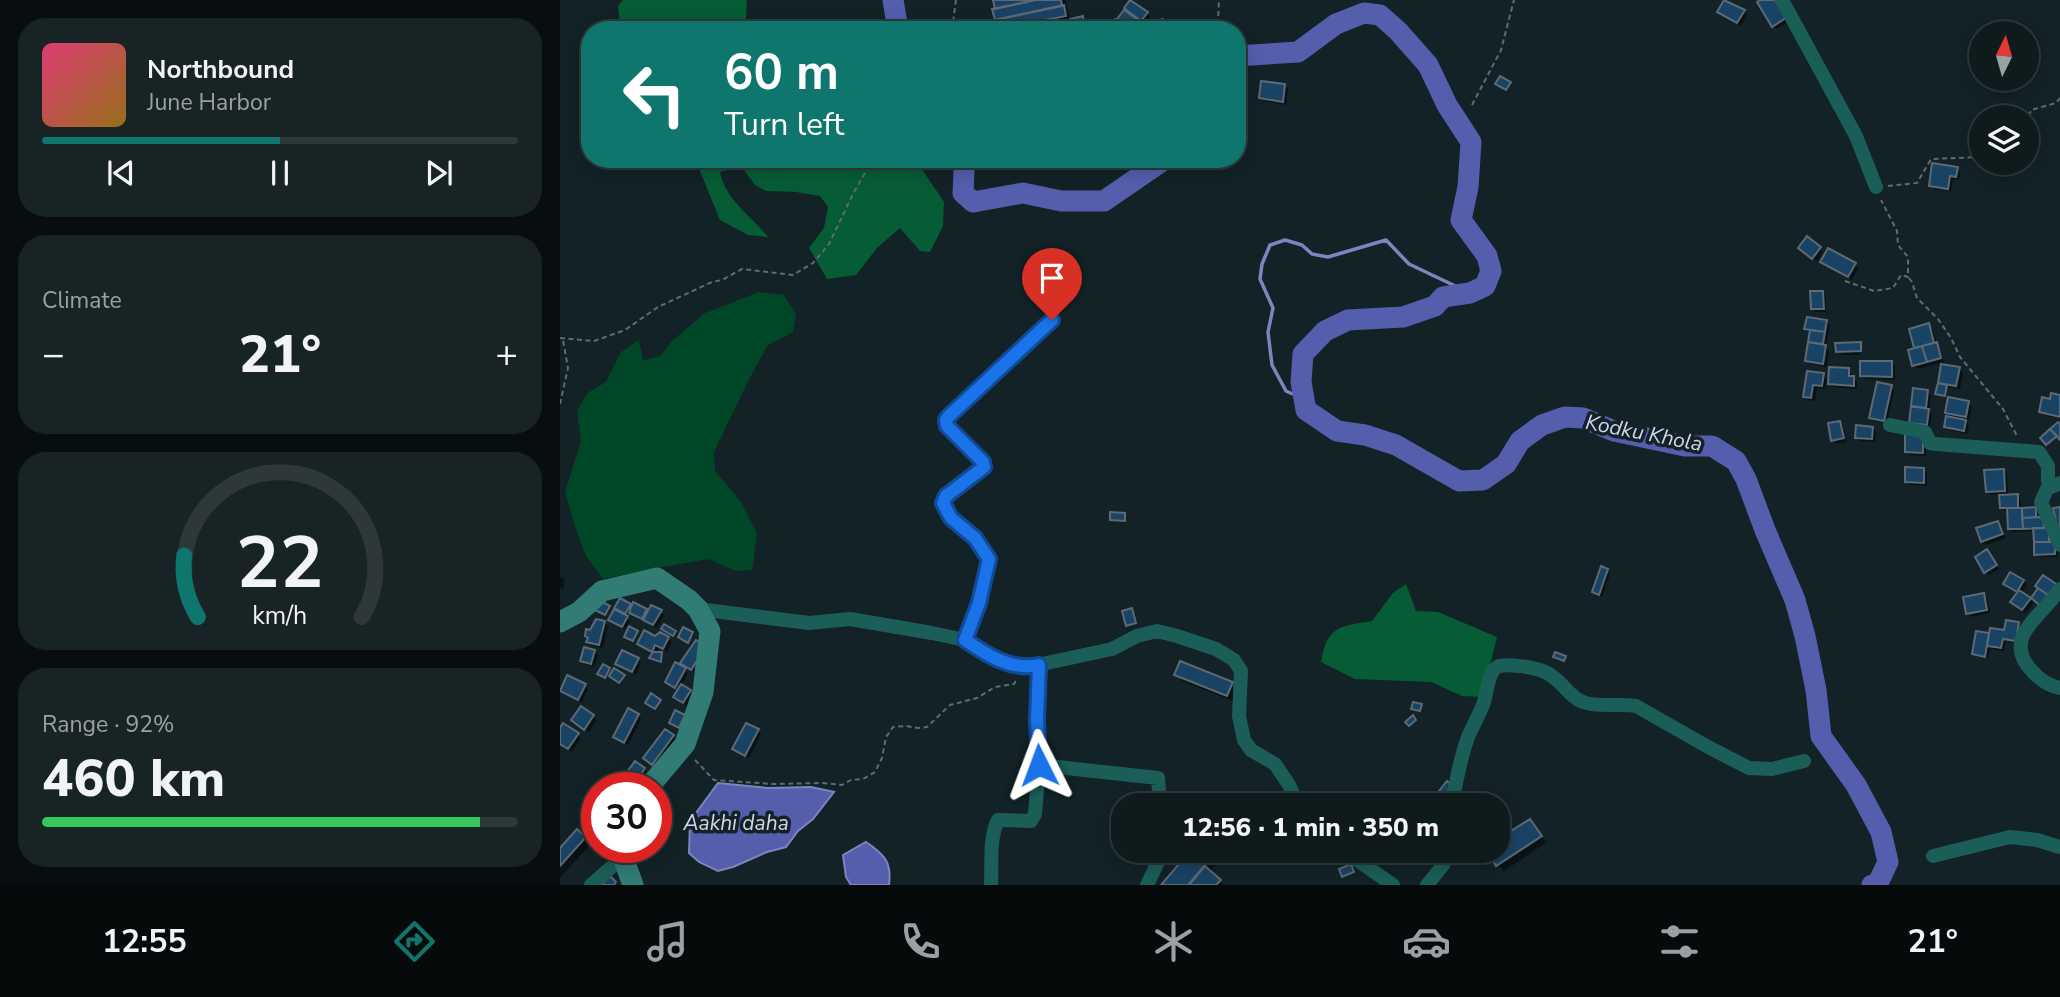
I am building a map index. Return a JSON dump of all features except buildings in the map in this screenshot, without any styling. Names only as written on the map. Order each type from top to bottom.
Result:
[{"type":"street","points":[[1782,0],[1856,136],[1875,187]]},
{"type":"street","points":[[965,640],[979,603],[989,559],[975,538],[951,518],[943,503],[946,496],[984,467],[983,462],[947,426],[946,420],[1052,320]]},
{"type":"street","points":[[1890,425],[1925,432],[1930,443],[2039,452],[2048,466],[2048,481],[2057,484]]},
{"type":"street","points":[[2057,484],[2047,489],[2041,502],[2060,545]]},
{"type":"street","points":[[560,622],[579,612],[602,591],[657,578],[698,609],[710,631],[703,692],[685,744],[662,772]]},
{"type":"street","points":[[2060,589],[2028,624],[2021,650],[2024,662],[2040,680],[2060,688]]},
{"type":"street","points":[[698,609],[809,623],[850,619],[932,633],[965,640],[986,655],[1007,664],[1034,666],[1112,649],[1136,636],[1157,631],[1216,649],[1234,660],[1241,671],[1239,716],[1244,740],[1251,750],[1275,764],[1293,793]]},
{"type":"street","points":[[991,885],[995,827],[998,820],[1034,820],[1039,765],[1034,666]]},
{"type":"street","points":[[1454,793],[1469,734],[1484,704],[1492,674],[1502,666],[1541,670],[1564,685],[1573,696],[1584,703],[1636,706],[1749,768],[1772,769],[1804,761]]},
{"type":"street","points":[[1039,765],[1158,778],[1159,793]]},
{"type":"street","points":[[1933,856],[2010,837],[2037,840],[2060,847]]},
{"type":"street","points":[[591,885],[613,863]]},
{"type":"street","points":[[627,863],[633,885]]},
{"type":"street","points":[[1147,885],[1157,863]]},
{"type":"street","points":[[1362,863],[1393,885]]},
{"type":"street","points":[[1427,885],[1444,863]]},
{"type":"path","points":[[953,21],[956,0]]},
{"type":"path","points":[[1218,21],[1219,0]]},
{"type":"path","points":[[1472,105],[1501,50],[1514,0]]},
{"type":"path","points":[[2039,108],[2056,103],[2060,98]]},
{"type":"path","points":[[1908,277],[1908,257],[1898,244],[1897,231],[1875,187],[1916,183],[1931,159],[1969,157]]},
{"type":"path","points":[[560,404],[568,369],[561,338],[594,341],[625,330],[658,307],[742,270],[793,275],[813,263],[829,244],[868,168]]},
{"type":"path","points":[[1845,281],[1874,291],[1894,288],[1901,275],[1908,277],[1917,298],[1933,312],[1960,357],[2003,410],[2025,450]]},
{"type":"path","points":[[685,744],[713,780],[842,785],[851,779],[863,779],[876,772],[886,737],[893,727],[927,727],[950,705],[977,698],[995,687],[1014,684],[1034,666]]},
{"type":"green space","points":[[623,0],[747,0],[744,21],[620,21],[618,6]]},
{"type":"green space","points":[[699,168],[734,168],[720,172],[723,182],[733,200],[768,237],[748,235],[720,220]]},
{"type":"green space","points":[[742,168],[921,168],[944,202],[943,226],[930,252],[920,251],[900,228],[877,248],[856,275],[827,279],[809,248],[824,228],[828,207],[820,196],[766,191],[755,185]]},
{"type":"green space","points":[[759,292],[784,295],[796,314],[793,332],[768,345],[714,452],[715,471],[742,503],[757,534],[752,570],[735,571],[709,559],[603,579],[586,556],[565,492],[581,441],[577,411],[587,393],[606,382],[621,352],[639,340],[643,361],[660,356],[672,341],[705,313]]},
{"type":"green space","points":[[1406,584],[1416,611],[1438,612],[1497,637],[1482,697],[1462,696],[1431,682],[1355,679],[1321,662],[1331,635],[1351,624],[1372,621],[1393,593]]},
{"type":"water","name":"Aakhi daha","points":[[718,783],[768,788],[811,787],[834,792],[786,847],[718,871],[699,862],[689,853],[690,821]]},
{"type":"water","points":[[866,842],[878,851],[888,864],[889,885],[851,885],[846,877],[843,855]]},
{"type":"waterway","name":"Kodku Khola","points":[[893,0],[896,21]]},
{"type":"waterway","name":"Kodku Khola","points":[[1246,55],[1298,52],[1336,24],[1364,13],[1380,15],[1428,65],[1447,105],[1471,142],[1468,187],[1461,220],[1487,256],[1491,271],[1485,286],[1470,293],[1443,297],[1435,306],[1403,317],[1348,320],[1325,331],[1303,354],[1301,382],[1306,410],[1337,431],[1365,435],[1396,445],[1459,481],[1483,480],[1506,464],[1520,441],[1542,425],[1565,417],[1583,418],[1614,431],[1685,446],[1712,446],[1736,461],[1746,479],[1795,600],[1816,690],[1821,736],[1856,785],[1881,832],[1888,862],[1878,883],[1872,885]]},
{"type":"waterway","name":"Kodku Khola","points":[[964,168],[963,193],[973,202],[1023,193],[1061,201],[1104,201],[1152,168]]},
{"type":"waterway","points":[[1304,399],[1286,391],[1272,365],[1268,332],[1273,308],[1260,279],[1262,264],[1270,245],[1285,240],[1302,245],[1312,254],[1328,257],[1386,240],[1409,264],[1470,293]]},
{"type":"route","points":[[1039,765],[1039,665],[1028,667],[1007,664],[986,655],[965,640],[979,603],[989,559],[975,538],[951,518],[943,503],[946,496],[984,467],[983,462],[947,426],[946,420],[1052,320]]}]
